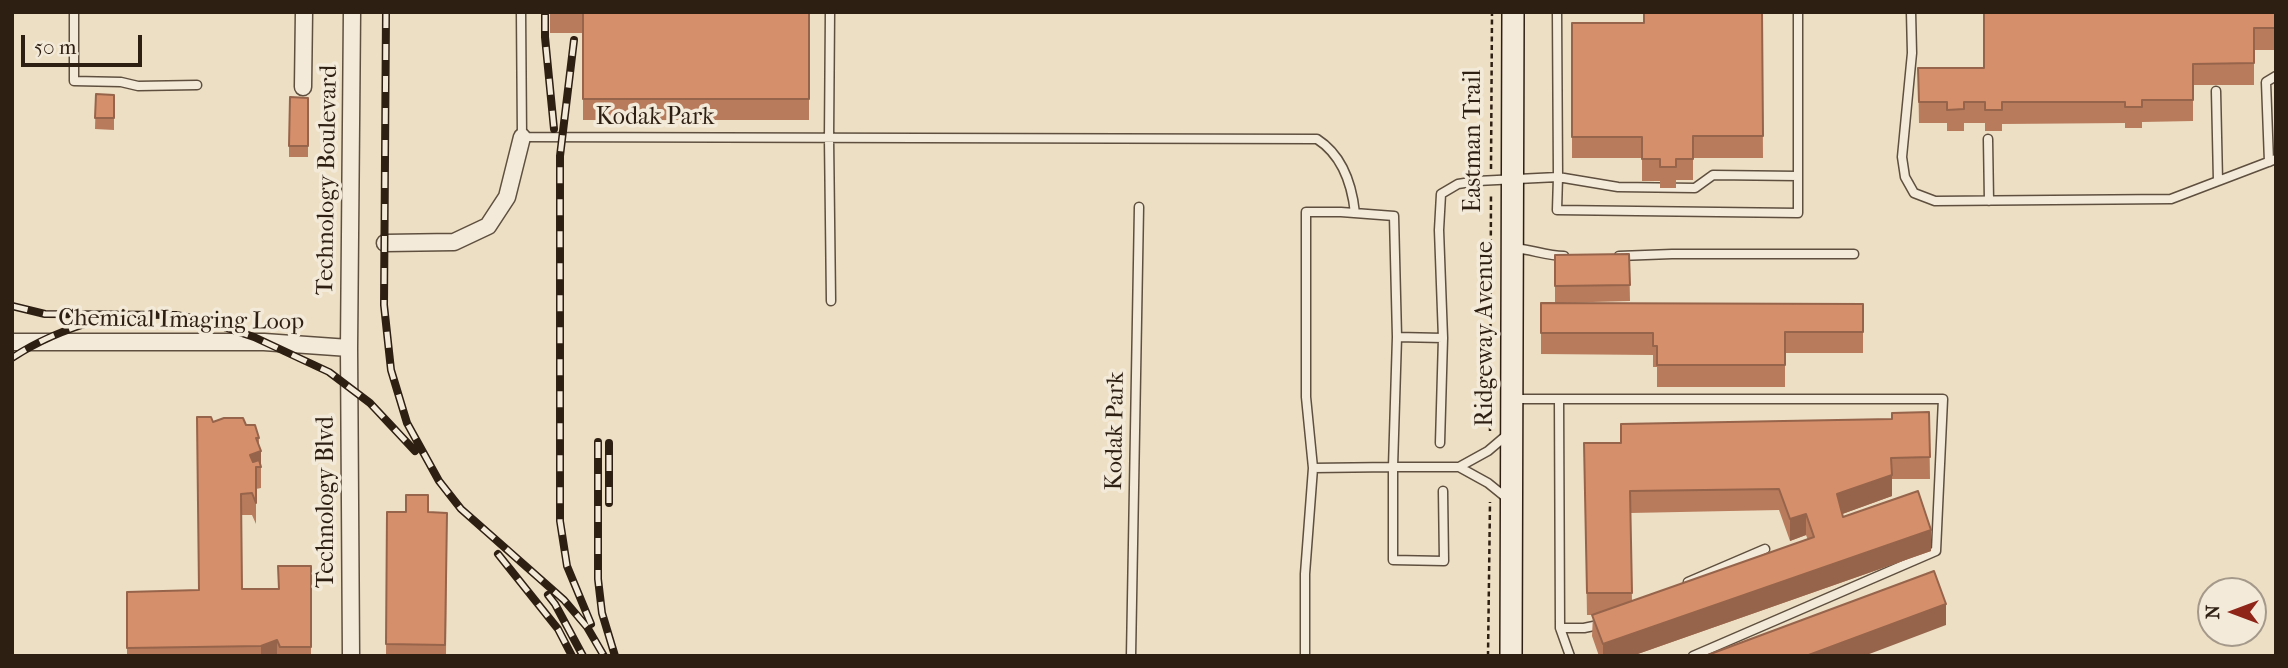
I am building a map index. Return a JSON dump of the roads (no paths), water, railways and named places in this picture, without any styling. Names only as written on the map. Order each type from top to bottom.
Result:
[{"type":"main road","name":"Ridgeway Avenue","points":[[1511,656],[1513,12]]},
{"type":"street","points":[[303,87],[304,12]]},
{"type":"street","name":"Technology Boulevard","points":[[349,348],[352,12]]},
{"type":"street","points":[[386,243],[454,242],[488,226],[507,197],[523,136]]},
{"type":"street","name":"Chemical Imaging Loop","points":[[12,342],[264,342],[349,348]]},
{"type":"street","name":"Technology Blvd","points":[[349,348],[351,656]]},
{"type":"lane","points":[[74,12],[74,81],[121,82],[138,86],[197,85]]},
{"type":"lane","points":[[521,12],[523,136]]},
{"type":"lane","points":[[830,12],[831,301]]},
{"type":"lane","points":[[1557,12],[1557,210],[1798,213],[1798,12]]},
{"type":"lane","points":[[1911,12],[1912,53],[1902,157],[1905,177],[1914,193],[1935,201],[2171,200],[2272,160],[2266,82],[2276,76]]},
{"type":"lane","points":[[2216,91],[2218,181]]},
{"type":"lane","name":"Kodak Park","points":[[523,136],[1317,139],[1334,154],[1345,172],[1353,194],[1355,213]]},
{"type":"lane","points":[[1988,139],[1989,201]]},
{"type":"lane","points":[[1440,443],[1443,338],[1439,230],[1441,194],[1458,184],[1558,177],[1618,187],[1695,188],[1713,174],[1798,176]]},
{"type":"lane","name":"Kodak Park","points":[[1131,656],[1139,207]]},
{"type":"lane","points":[[1306,656],[1305,575],[1312,468],[1306,397],[1306,212],[1394,216],[1397,337],[1393,560],[1444,561],[1443,491]]},
{"type":"lane","points":[[1513,248],[1529,249],[1551,256],[1578,256]]},
{"type":"lane","points":[[1606,256],[1854,254]]},
{"type":"lane","points":[[1397,337],[1443,338]]},
{"type":"lane","points":[[1512,399],[1944,398],[1936,551],[1693,656]]},
{"type":"lane","points":[[1559,399],[1560,628],[1570,656]]},
{"type":"lane","points":[[1459,467],[1488,451],[1512,431]]},
{"type":"lane","points":[[1312,468],[1459,467],[1488,482],[1512,502]]},
{"type":"lane","points":[[1683,584],[1765,549]]},
{"type":"lane","points":[[1560,628],[1584,628],[1615,622]]},
{"type":"railway","points":[[386,12],[384,305],[391,370],[407,423],[439,481],[461,509],[564,600],[587,627],[604,656]]},
{"type":"railway","points":[[545,15],[554,129]]},
{"type":"railway","points":[[574,40],[560,156],[560,521],[567,566],[591,624]]},
{"type":"railway","points":[[12,306],[45,314],[176,315],[203,320],[254,337],[329,372],[370,403],[415,451]]},
{"type":"railway","points":[[12,358],[53,336],[98,320]]},
{"type":"railway","points":[[598,442],[598,579],[602,613],[615,656]]},
{"type":"railway","points":[[609,443],[609,503]]},
{"type":"railway","points":[[498,554],[558,629],[572,656]]},
{"type":"railway","points":[[548,595],[583,656]]}]
